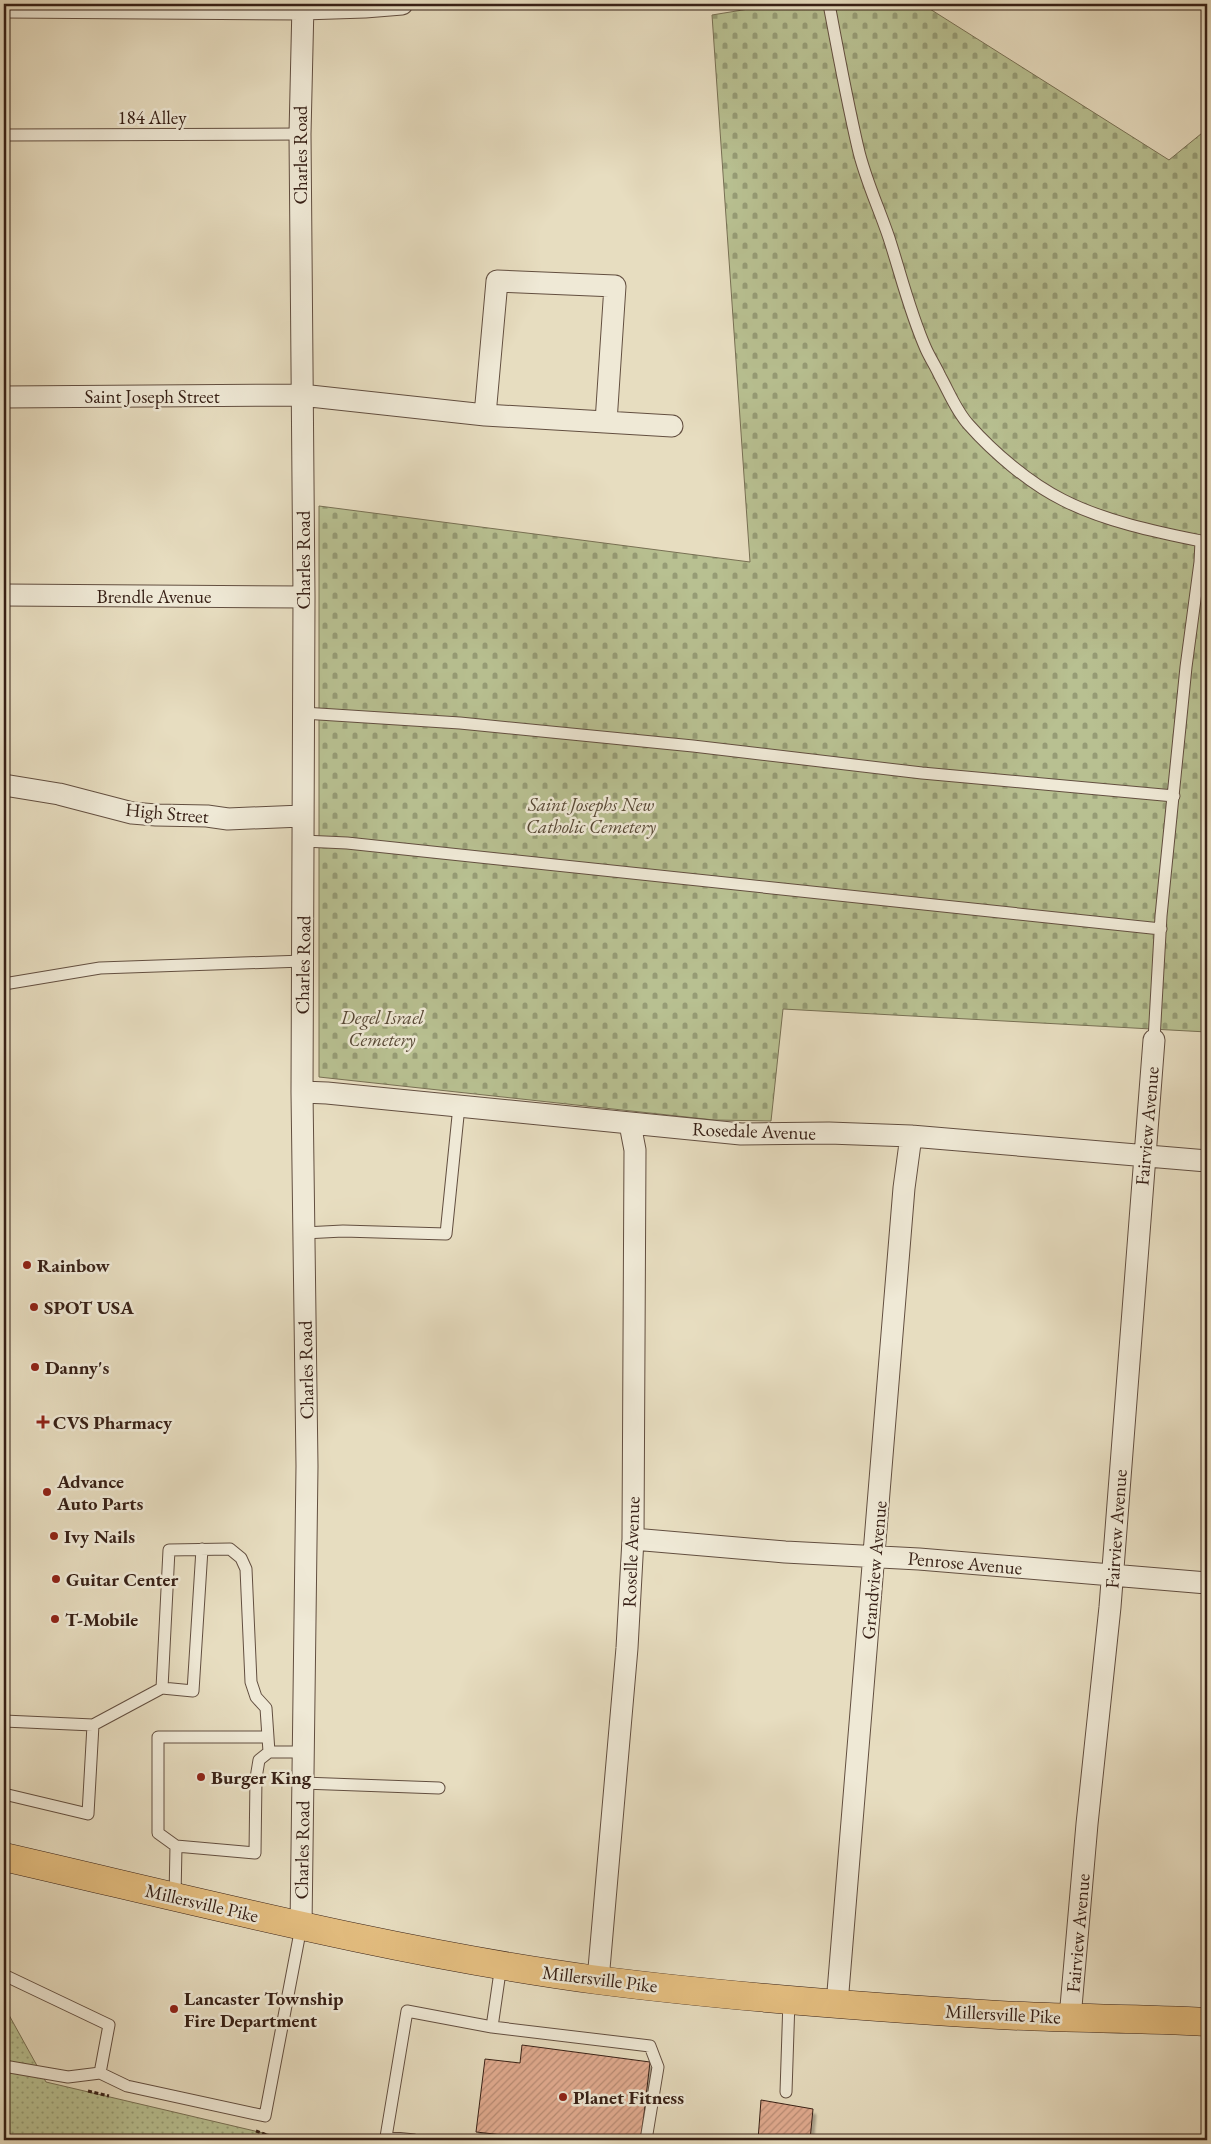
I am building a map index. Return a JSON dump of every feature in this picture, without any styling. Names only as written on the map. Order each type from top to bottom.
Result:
[{"type":"main road","name":"Millersville Pike","points":[[4,1857],[301,1927],[501,1965],[598,1980],[837,2004],[1070,2018],[1207,2022]]},
{"type":"street","points":[[4,7],[364,7],[402,4]]},
{"type":"street","name":"Charles Road","points":[[301,1927],[307,1466],[302,1092],[304,597],[300,134],[303,6]]},
{"type":"street","points":[[485,415],[497,281],[615,286],[606,422]]},
{"type":"street","name":"Saint Joseph Street","points":[[4,397],[301,394],[485,415],[672,426]]},
{"type":"street","name":"Brendle Avenue","points":[[4,595],[304,597]]},
{"type":"street","name":"High Street","points":[[4,785],[59,794],[132,813],[156,816],[207,816],[228,819],[302,816]]},
{"type":"street","name":"Fairview Avenue","points":[[1070,2018],[1087,1824],[1110,1607],[1154,1040]]},
{"type":"street","name":"Rosedale Avenue","points":[[302,1092],[740,1134],[829,1133],[911,1136],[1207,1161]]},
{"type":"street","name":"Roselle Avenue","points":[[598,1980],[627,1648],[633,1539],[635,1150],[630,1124]]},
{"type":"street","name":"Grandview Avenue","points":[[837,2004],[904,1188],[911,1136]]},
{"type":"street","name":"Penrose Avenue","points":[[633,1539],[1207,1583]]},
{"type":"lane","points":[[829,4],[858,150],[876,206],[926,350],[952,399],[968,424],[1016,468],[1064,501],[1121,522],[1201,540],[1200,562],[1186,667],[1161,929],[1154,1040]]},
{"type":"lane","name":"184 Alley","points":[[4,135],[300,134]]},
{"type":"lane","points":[[303,713],[460,723],[692,746],[922,773],[1174,796]]},
{"type":"lane","points":[[303,840],[348,843],[1161,929]]},
{"type":"lane","points":[[4,984],[100,968],[303,961]]},
{"type":"lane","points":[[304,1233],[343,1231],[446,1234],[459,1106]]},
{"type":"lane","points":[[4,1720],[92,1725],[162,1688],[194,1691],[202,1549]]},
{"type":"lane","points":[[162,1688],[169,1550],[230,1549],[241,1558],[246,1568],[251,1682],[256,1696],[266,1708],[269,1752]]},
{"type":"lane","points":[[4,1794],[88,1814],[92,1725]]},
{"type":"lane","points":[[267,1737],[158,1737],[158,1833],[176,1846],[255,1853],[256,1778],[260,1760],[269,1752],[303,1752]]},
{"type":"lane","points":[[303,1783],[440,1788]]},
{"type":"lane","points":[[175,1896],[176,1846]]},
{"type":"lane","points":[[4,2066],[68,2077],[100,2073],[127,2086],[265,2116],[301,1927]]},
{"type":"lane","points":[[492,2028],[501,1965]]},
{"type":"lane","points":[[4,1975],[109,2024],[100,2073]]},
{"type":"lane","points":[[786,2092],[789,2000]]},
{"type":"lane","points":[[414,2140],[386,2137],[407,2011],[492,2028],[650,2046],[658,2067],[646,2140]]},
{"type":"green space","name":"Saint Josephs New Catholic Cemetery","points":[[779,4],[922,4],[1169,160],[1207,129],[1207,1032],[783,1009],[771,1121],[714,1120],[319,1077],[319,506],[750,562],[712,15]]},
{"type":"green space","points":[[4,2006],[46,2082],[293,2140],[4,2140]]},
{"type":"building","name":"Planet Fitness","points":[[522,2045],[650,2062],[641,2140],[512,2140],[512,2136],[476,2132],[485,2059],[520,2063]]},
{"type":"building","points":[[761,2100],[813,2109],[810,2140],[758,2140]]},
{"type":"place","name":"Rainbow","points":[[27,1265]]},
{"type":"place","name":"SPOT USA","points":[[34,1307]]},
{"type":"place","name":"Danny's","points":[[35,1367]]},
{"type":"place","name":"CVS Pharmacy","points":[[43,1422]]},
{"type":"place","name":"Advance Auto Parts","points":[[47,1492]]},
{"type":"place","name":"Ivy Nails","points":[[54,1536]]},
{"type":"place","name":"Guitar Center","points":[[56,1579]]},
{"type":"place","name":"T-Mobile","points":[[55,1619]]},
{"type":"place","name":"Burger King","points":[[201,1777]]},
{"type":"place","name":"Lancaster Township Fire Department","points":[[174,2009]]},
{"type":"place","name":"Planet Fitness","points":[[563,2097]]},
{"type":"park label","name":"Degel Israel Cemetery","points":[[382,1028]]}]
